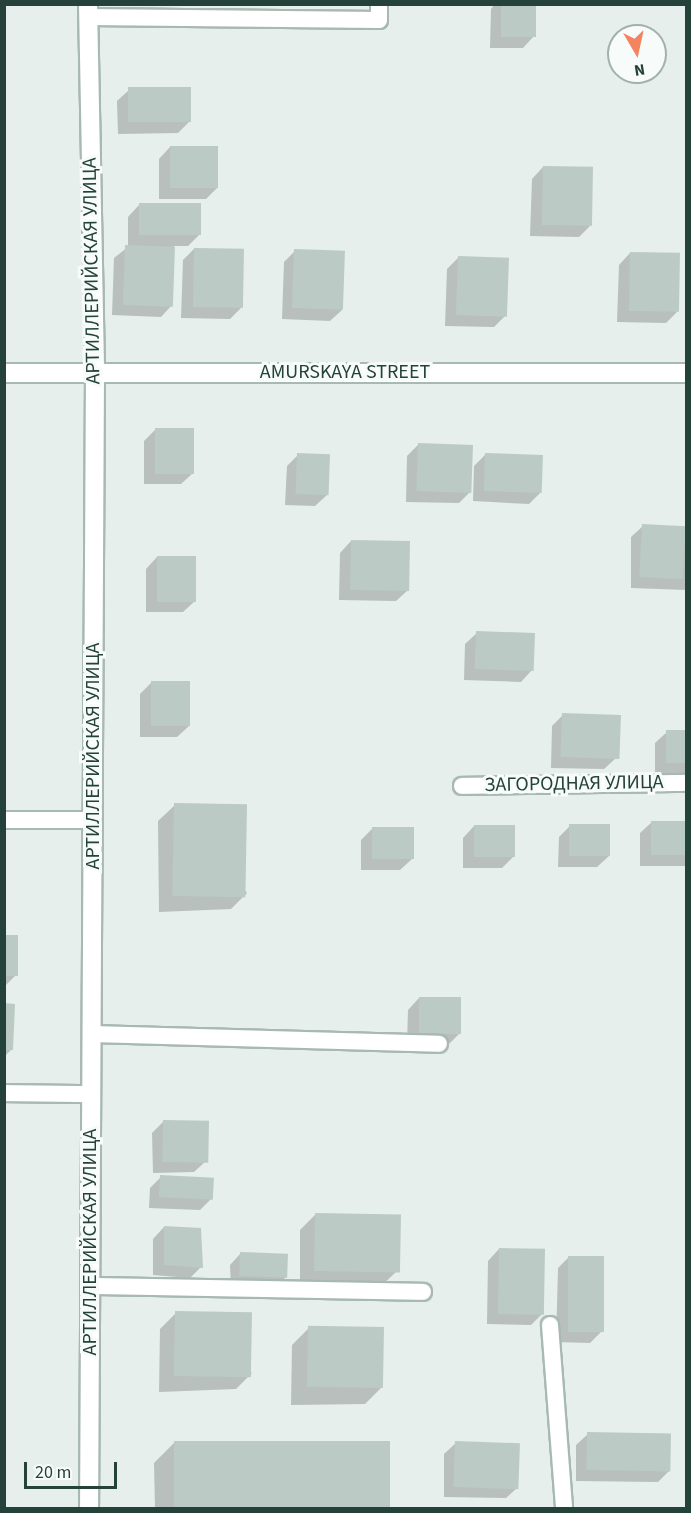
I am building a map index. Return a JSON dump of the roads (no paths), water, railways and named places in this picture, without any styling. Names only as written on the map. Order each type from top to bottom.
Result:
[{"type":"street","name":"АРТИЛЛЕРИЙСКАЯ УЛИЦА","points":[[88,11],[95,373],[89,1509]]},
{"type":"street","name":"AMURSKAYA STREET","points":[[4,373],[687,373]]},
{"type":"lane","points":[[88,11],[379,20],[379,4]]},
{"type":"lane","name":"ЗАГОРОДНАЯ УЛИЦА","points":[[462,786],[687,783]]},
{"type":"lane","points":[[4,820],[92,820]]},
{"type":"lane","points":[[91,1034],[439,1044]]},
{"type":"lane","points":[[4,1093],[91,1094]]},
{"type":"lane","points":[[90,1286],[423,1292]]},
{"type":"lane","points":[[550,1325],[564,1509]]}]
